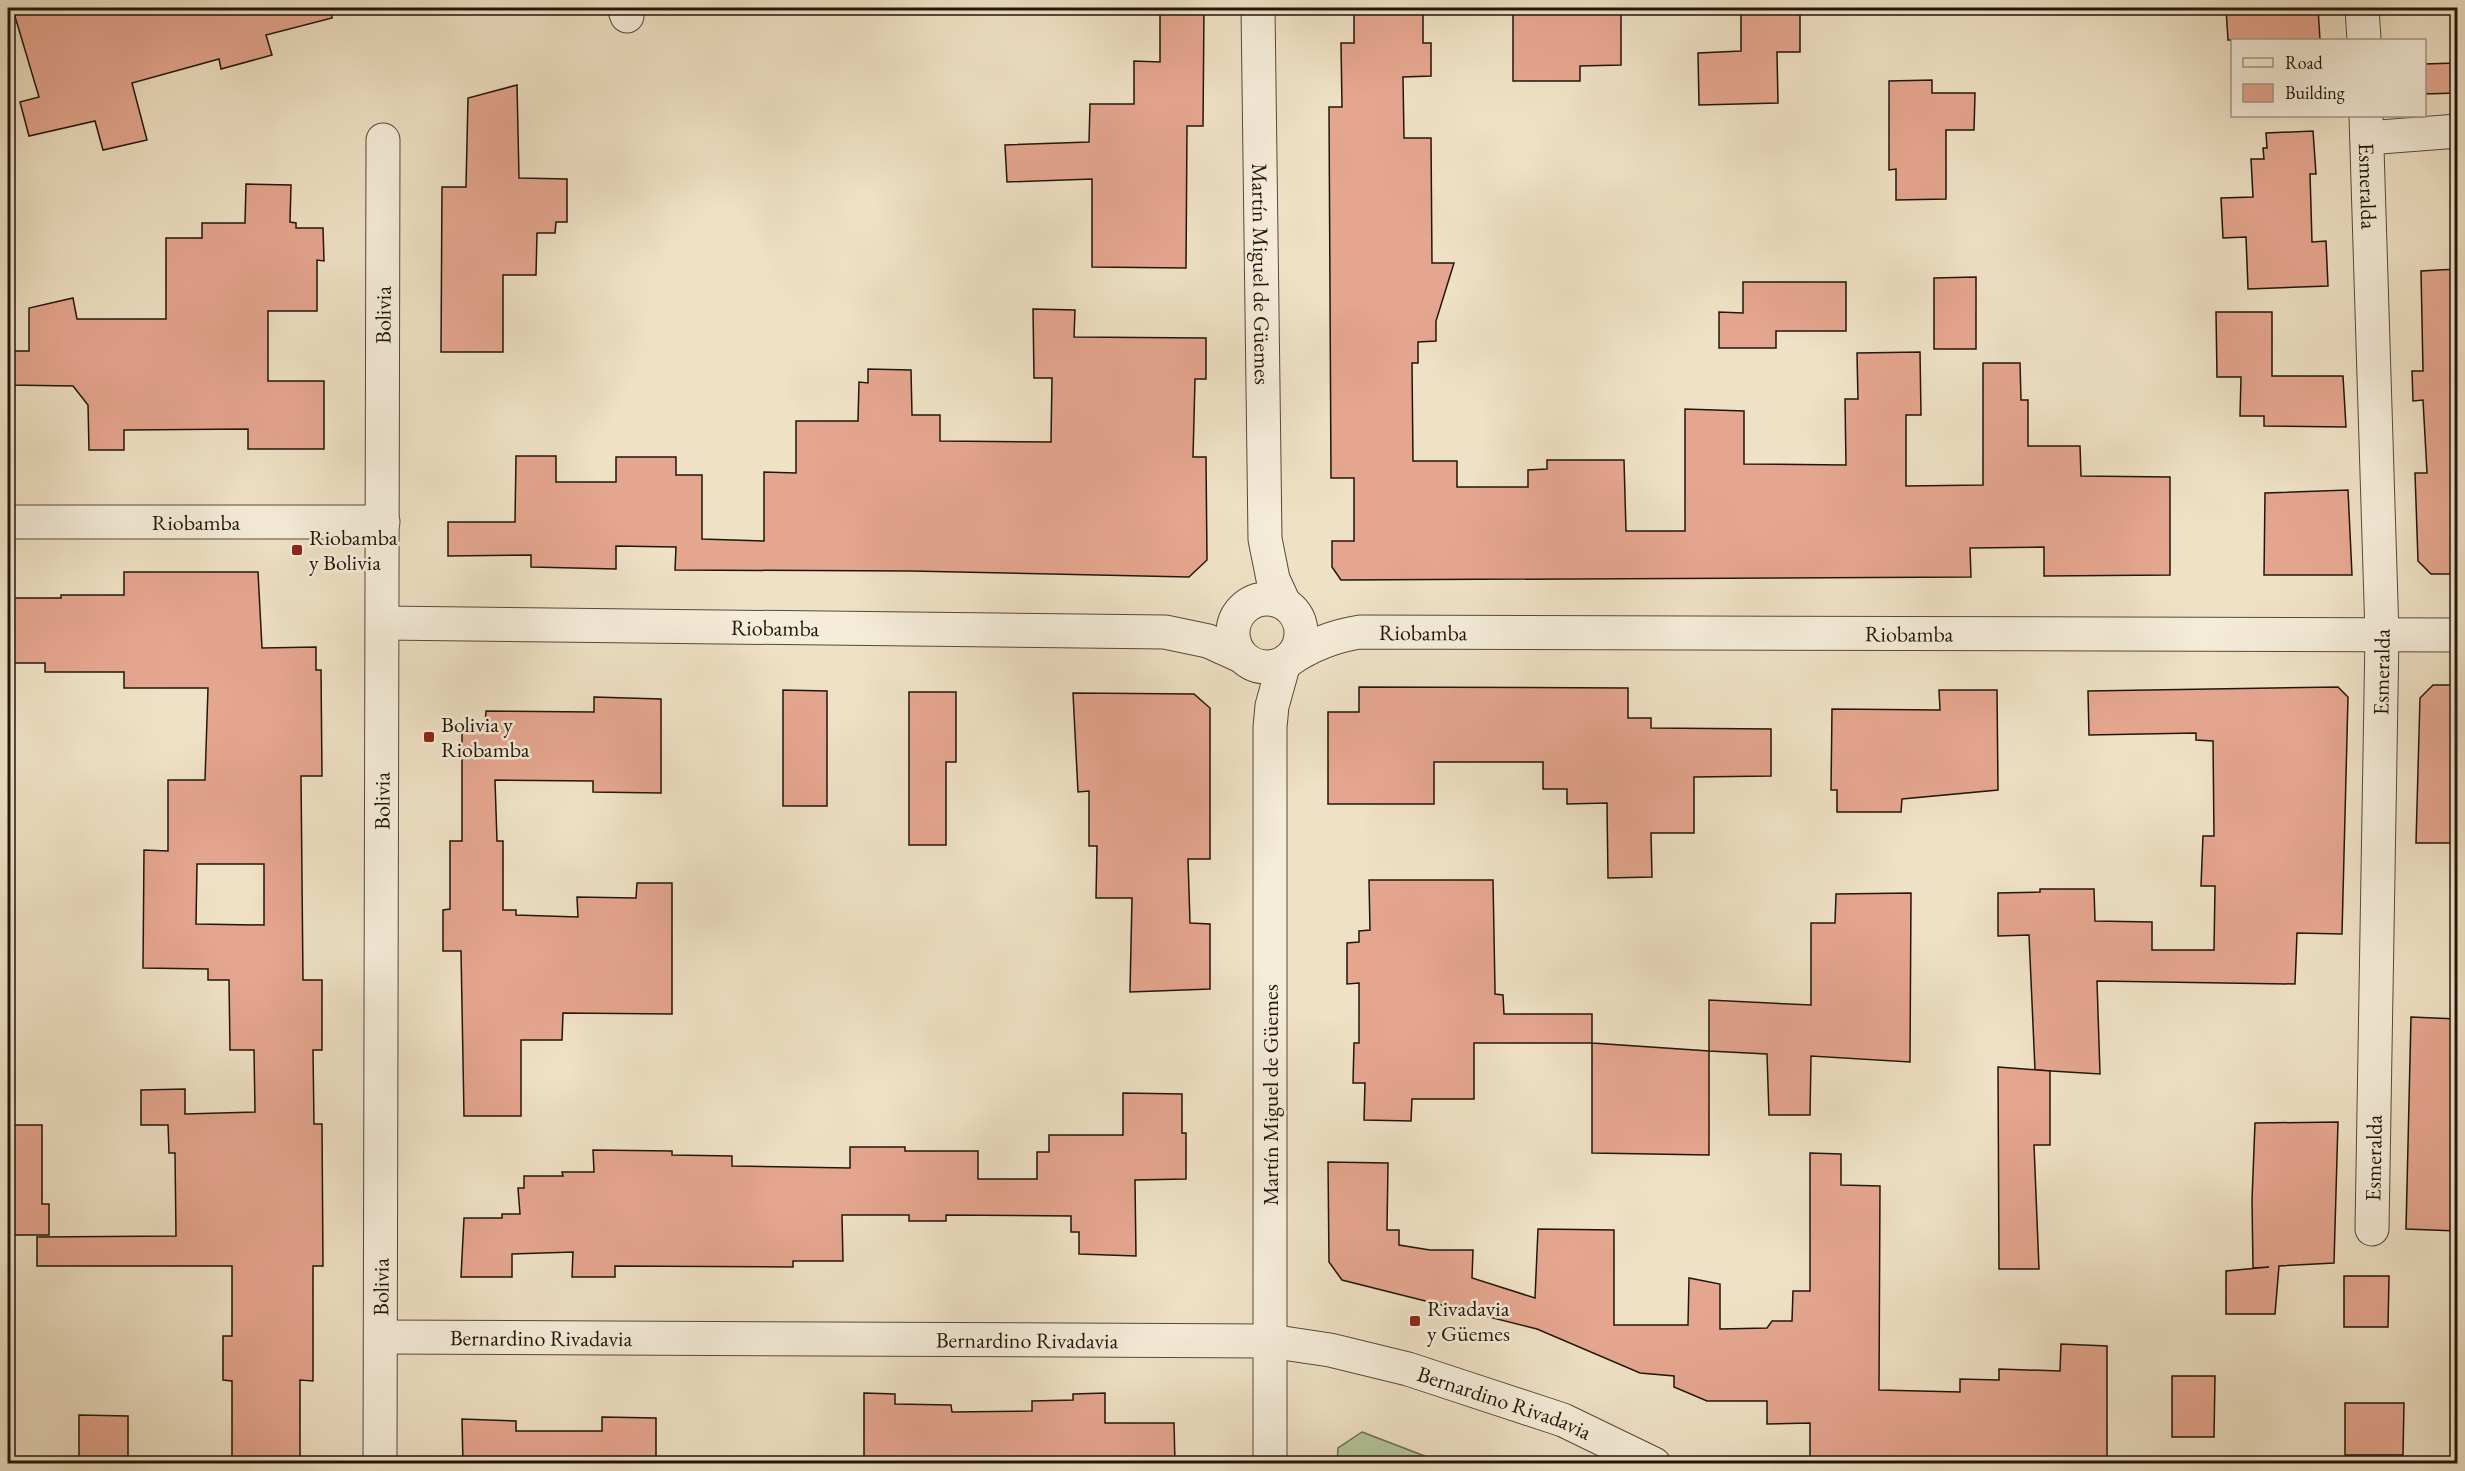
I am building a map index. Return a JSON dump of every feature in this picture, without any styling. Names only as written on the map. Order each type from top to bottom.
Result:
[{"type":"street","name":"Martín Miguel de Güemes","points":[[1258,8],[1265,539],[1274,579],[1288,607]]},
{"type":"street","points":[[2362,8],[2364,39]]},
{"type":"street","points":[[2367,127],[2457,131]]},
{"type":"street","name":"Esmeralda","points":[[2367,127],[2382,635],[2372,1229]]},
{"type":"street","name":"Bolivia","points":[[380,1464],[383,140]]},
{"type":"street","name":"Riobamba","points":[[8,522],[383,522]]},
{"type":"street","name":"Martín Miguel de Güemes","points":[[1244,608],[1265,539]]},
{"type":"street","points":[[1262,599],[1273,599],[1288,607],[1299,620],[1301,642],[1286,662],[1267,668],[1246,660],[1234,641],[1233,630],[1236,618],[1244,608],[1262,599]]},
{"type":"street","name":"Riobamba","points":[[1288,607],[1323,624],[1360,632]]},
{"type":"street","name":"Riobamba","points":[[1165,632],[1244,608]]},
{"type":"street","name":"Riobamba","points":[[382,623],[1165,632],[1208,640],[1246,660]]},
{"type":"street","name":"Riobamba","points":[[1286,662],[1331,638],[1360,632],[2457,635]]},
{"type":"street","name":"Martín Miguel de Güemes","points":[[1246,660],[1263,692],[1270,727]]},
{"type":"street","name":"Martín Miguel de Güemes","points":[[1270,1464],[1270,727],[1272,706],[1286,662]]},
{"type":"street","name":"Bernardino Rivadavia","points":[[381,1337],[1270,1341],[1330,1350],[1408,1369],[1563,1420],[1654,1464]]},
{"type":"green space","points":[[1362,1432],[1443,1463],[1337,1463],[1338,1448]]},
{"type":"building","points":[[34,8],[331,8],[332,18],[266,35],[272,55],[221,69],[219,59],[132,83],[147,140],[103,150],[95,121],[29,136],[20,102],[39,97],[14,13]]},
{"type":"building","points":[[1160,8],[1204,8],[1203,126],[1187,126],[1186,268],[1092,267],[1092,179],[1007,182],[1005,145],[1089,142],[1090,104],[1134,104],[1134,61],[1160,62]]},
{"type":"building","points":[[1513,8],[1621,8],[1621,65],[1580,66],[1580,81],[1513,81]]},
{"type":"building","points":[[1741,8],[1800,8],[1800,52],[1777,52],[1778,103],[1699,105],[1698,53],[1741,51]]},
{"type":"building","points":[[2226,8],[2318,8],[2320,39],[2228,40]]},
{"type":"building","points":[[1354,14],[1423,14],[1423,43],[1431,43],[1431,76],[1403,77],[1404,138],[1431,138],[1432,263],[1454,263],[1436,321],[1436,341],[1418,342],[1418,363],[1412,363],[1413,461],[1457,461],[1457,487],[1528,487],[1528,470],[1547,469],[1547,460],[1624,460],[1626,531],[1685,531],[1685,409],[1744,411],[1744,464],[1846,465],[1845,399],[1858,399],[1857,353],[1920,352],[1921,415],[1906,415],[1906,486],[1983,485],[1983,363],[2020,363],[2021,400],[2028,400],[2028,446],[2080,446],[2081,476],[2170,477],[2170,575],[2044,576],[2044,547],[1970,548],[1971,577],[1341,580],[1332,567],[1332,541],[1354,541],[1354,478],[1331,478],[1329,107],[1342,107],[1341,43],[1354,43]]},
{"type":"building","points":[[2457,63],[2457,93],[2426,94],[2426,64]]},
{"type":"building","points":[[1932,80],[1932,93],[1975,93],[1974,130],[1946,130],[1946,199],[1896,200],[1896,169],[1889,170],[1889,81]]},
{"type":"building","points":[[517,85],[519,178],[567,179],[567,222],[556,222],[555,233],[537,233],[536,275],[503,275],[503,352],[441,352],[442,187],[466,187],[468,98]]},
{"type":"building","points":[[2313,131],[2316,174],[2310,174],[2312,242],[2326,241],[2328,286],[2248,289],[2246,237],[2223,238],[2221,198],[2253,197],[2251,159],[2264,159],[2263,148],[2267,148],[2266,133]]},
{"type":"building","points":[[246,184],[291,185],[290,222],[296,223],[296,228],[323,228],[324,261],[317,260],[317,311],[268,311],[268,381],[324,381],[324,449],[248,449],[248,429],[124,430],[124,450],[89,450],[88,405],[73,386],[8,385],[8,351],[29,351],[29,308],[73,298],[77,319],[166,319],[166,238],[202,238],[202,223],[245,223]]},
{"type":"building","points":[[2457,269],[2457,574],[2431,574],[2418,561],[2415,473],[2427,473],[2423,400],[2413,401],[2412,371],[2423,371],[2421,271]]},
{"type":"building","points":[[1976,277],[1976,349],[1934,349],[1934,278]]},
{"type":"building","points":[[1743,282],[1846,282],[1846,331],[1776,331],[1776,348],[1719,348],[1719,312],[1743,313]]},
{"type":"building","points":[[1033,309],[1075,310],[1074,337],[1206,338],[1206,379],[1195,379],[1193,457],[1206,457],[1207,560],[1189,577],[911,571],[675,570],[676,547],[616,546],[616,569],[531,567],[531,555],[448,556],[448,522],[515,522],[516,456],[556,456],[556,482],[616,482],[616,457],[676,457],[676,475],[702,475],[702,539],[764,541],[764,472],[796,473],[796,421],[858,421],[859,382],[868,383],[868,369],[911,370],[912,415],[940,415],[940,441],[1051,442],[1052,378],[1034,378]]},
{"type":"building","points":[[2216,312],[2272,312],[2272,376],[2343,376],[2346,427],[2264,426],[2264,416],[2240,416],[2241,377],[2217,377]]},
{"type":"building","points":[[2348,490],[2352,575],[2264,575],[2265,493]]},
{"type":"building","points":[[124,572],[258,572],[262,648],[316,647],[316,670],[321,670],[322,776],[301,776],[303,980],[322,980],[322,1050],[313,1050],[314,1124],[322,1124],[323,1266],[313,1266],[313,1381],[300,1380],[300,1464],[232,1464],[232,1381],[223,1380],[223,1336],[232,1336],[232,1266],[37,1266],[37,1237],[176,1236],[175,1153],[169,1153],[168,1125],[141,1125],[141,1090],[185,1089],[185,1114],[255,1112],[254,1050],[230,1050],[229,980],[208,980],[208,969],[143,968],[144,850],[168,851],[168,780],[205,780],[208,688],[124,688],[124,672],[45,672],[45,663],[8,663],[8,598],[124,595]],"holes":[[[197,864],[264,864],[264,925],[196,924]]]},
{"type":"building","points":[[2433,685],[2457,685],[2457,843],[2416,843],[2420,698]]},
{"type":"building","points":[[1359,687],[1628,688],[1628,718],[1651,718],[1651,728],[1771,729],[1771,776],[1694,777],[1694,833],[1651,833],[1652,877],[1608,878],[1607,803],[1567,804],[1567,789],[1543,789],[1543,762],[1434,762],[1434,804],[1328,804],[1328,712],[1359,712]]},
{"type":"building","points":[[2338,687],[2348,697],[2342,934],[2297,933],[2295,984],[2097,981],[2100,1074],[2035,1070],[2029,935],[1998,936],[1998,893],[2040,892],[2040,889],[2094,889],[2095,921],[2152,922],[2152,950],[2214,950],[2215,886],[2201,886],[2203,836],[2214,836],[2213,741],[2196,740],[2196,733],[2089,735],[2088,691]]},
{"type":"building","points":[[783,690],[827,691],[827,806],[783,806]]},
{"type":"building","points":[[1939,690],[1997,690],[1998,790],[1902,799],[1901,812],[1837,812],[1837,790],[1831,790],[1832,709],[1940,710]]},
{"type":"building","points":[[909,692],[956,692],[956,762],[946,762],[946,845],[909,845]]},
{"type":"building","points":[[1073,693],[1194,694],[1210,708],[1210,859],[1188,859],[1190,923],[1210,924],[1210,989],[1130,992],[1132,898],[1096,898],[1097,846],[1089,846],[1089,791],[1078,792]]},
{"type":"building","points":[[594,697],[661,699],[661,793],[593,792],[593,781],[495,780],[497,841],[503,841],[503,910],[516,910],[516,915],[578,917],[577,897],[636,898],[637,883],[672,883],[672,1014],[563,1013],[562,1040],[521,1040],[521,1116],[464,1116],[461,951],[443,951],[443,910],[450,909],[450,841],[462,841],[462,728],[485,729],[486,711],[594,712]]},
{"type":"building","points":[[1369,880],[1493,880],[1495,994],[1503,995],[1504,1014],[1592,1014],[1592,1043],[1474,1043],[1474,1099],[1412,1099],[1411,1121],[1364,1120],[1365,1083],[1353,1083],[1354,1043],[1359,1043],[1359,983],[1347,984],[1347,943],[1359,942],[1359,931],[1370,930]]},
{"type":"building","points":[[1911,893],[1910,1062],[1811,1056],[1810,1115],[1769,1115],[1767,1054],[1709,1051],[1709,1000],[1811,1005],[1811,923],[1835,923],[1836,894]]},
{"type":"building","points":[[2411,1017],[2457,1019],[2457,1231],[2406,1229]]},
{"type":"building","points":[[1592,1043],[1709,1051],[1709,1155],[1592,1153]]},
{"type":"building","points":[[1998,1067],[2050,1071],[2050,1145],[2034,1145],[2039,1269],[1999,1269]]},
{"type":"building","points":[[1123,1093],[1182,1094],[1182,1133],[1186,1133],[1186,1179],[1135,1180],[1136,1256],[1079,1254],[1079,1232],[1071,1232],[1071,1216],[946,1215],[946,1221],[909,1221],[909,1215],[842,1215],[843,1261],[793,1261],[793,1267],[615,1266],[615,1277],[572,1277],[573,1252],[512,1254],[512,1277],[461,1277],[464,1218],[502,1218],[502,1214],[520,1214],[518,1188],[524,1188],[524,1176],[563,1176],[562,1172],[594,1172],[593,1150],[672,1151],[672,1155],[732,1156],[732,1166],[850,1168],[850,1147],[905,1147],[905,1151],[978,1151],[978,1179],[1037,1179],[1037,1152],[1049,1152],[1049,1135],[1123,1135]]},
{"type":"building","points":[[2338,1122],[2334,1263],[2279,1266],[2275,1314],[2226,1314],[2226,1271],[2269,1267],[2253,1268],[2252,1200],[2255,1123]]},
{"type":"building","points":[[8,1125],[42,1125],[42,1204],[49,1204],[49,1235],[12,1235],[11,1195],[8,1195]]},
{"type":"building","points":[[1810,1153],[1841,1154],[1841,1185],[1880,1186],[1879,1390],[1960,1392],[1960,1379],[1999,1380],[1999,1369],[2060,1371],[2061,1344],[2107,1346],[2107,1464],[1810,1464],[1810,1423],[1767,1424],[1767,1401],[1707,1401],[1674,1387],[1674,1376],[1640,1373],[1537,1329],[1342,1280],[1329,1262],[1328,1162],[1388,1163],[1387,1230],[1399,1230],[1399,1245],[1430,1250],[1473,1250],[1472,1278],[1535,1298],[1538,1229],[1614,1230],[1614,1325],[1688,1325],[1689,1278],[1720,1284],[1720,1329],[1767,1328],[1772,1321],[1792,1321],[1793,1291],[1810,1291]]},
{"type":"building","points":[[2344,1276],[2389,1276],[2388,1327],[2344,1327]]},
{"type":"building","points":[[2172,1376],[2215,1376],[2214,1437],[2172,1437]]},
{"type":"building","points":[[864,1393],[895,1394],[895,1404],[951,1405],[952,1412],[1032,1411],[1032,1401],[1073,1400],[1073,1394],[1105,1393],[1105,1423],[1174,1423],[1175,1464],[864,1464]]},
{"type":"building","points":[[2345,1403],[2404,1403],[2403,1455],[2345,1455]]},
{"type":"building","points":[[79,1415],[128,1416],[128,1464],[79,1464]]},
{"type":"building","points":[[602,1417],[656,1418],[656,1464],[463,1464],[462,1419],[516,1421],[516,1431],[602,1431]]},
{"type":"place","name":"Riobamba y Bolivia","points":[[297,550]]},
{"type":"place","name":"Bolivia y Riobamba","points":[[429,737]]},
{"type":"place","name":"Rivadavia y Güemes","points":[[1415,1321]]}]
